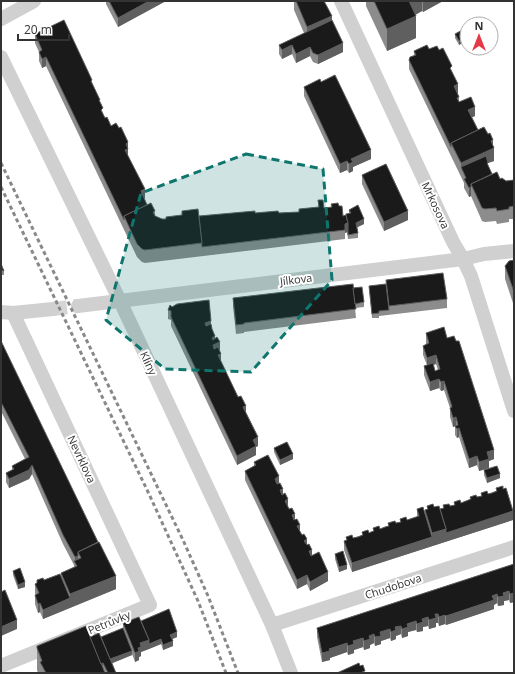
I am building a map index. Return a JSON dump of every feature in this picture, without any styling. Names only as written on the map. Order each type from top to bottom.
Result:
[{"type":"street","points":[[1,19],[34,1]]},
{"type":"street","name":"Mrkosova","points":[[344,2],[453,242],[463,259],[473,284],[514,411]]},
{"type":"street","name":"Klíny","points":[[1,57],[120,301],[272,624],[291,673]]},
{"type":"street","name":"Jílkova","points":[[78,306],[463,259],[484,254],[514,251]]},
{"type":"street","points":[[7,313],[53,309]]},
{"type":"street","name":"Nevrklova","points":[[7,313],[150,605]]},
{"type":"street","name":"Chudobova","points":[[272,624],[514,547]]},
{"type":"street","name":"Petrůvky","points":[[8,667],[150,605]]},
{"type":"highlighted area","points":[[246,154],[323,169],[332,280],[251,372],[165,369],[106,320],[141,193]]},
{"type":"building","points":[[109,1],[149,1],[118,18]]},
{"type":"building","points":[[296,1],[324,1],[332,16],[307,27]]},
{"type":"building","points":[[374,1],[409,1],[416,16],[387,29]]},
{"type":"building","points":[[64,20],[92,80],[91,81],[103,108],[101,110],[105,118],[107,117],[111,126],[116,123],[119,128],[121,127],[128,142],[126,144],[128,149],[125,150],[145,189],[141,191],[147,205],[124,216],[124,220],[46,57],[42,59],[39,52],[42,50],[35,34]]},
{"type":"building","points":[[332,20],[343,43],[318,55],[313,53],[310,47],[296,54],[292,45],[282,50],[279,45]]},
{"type":"building","points":[[459,32],[459,41],[455,34]]},
{"type":"building","points":[[427,45],[429,49],[437,46],[439,50],[443,48],[452,66],[450,68],[458,84],[454,86],[459,97],[457,98],[459,102],[471,97],[475,107],[468,110],[478,130],[451,143],[451,147],[409,60],[410,57],[416,55],[414,51]]},
{"type":"building","points":[[335,75],[371,150],[351,159],[353,162],[349,164],[347,161],[340,164],[304,87],[320,79],[321,82]]},
{"type":"building","points":[[484,127],[488,134],[490,133],[494,148],[461,163],[451,143]]},
{"type":"building","points":[[486,156],[487,163],[492,174],[471,184],[471,187],[469,188],[464,179],[466,178],[461,167]]},
{"type":"building","points":[[386,164],[408,211],[384,222],[362,175]]},
{"type":"building","points":[[497,172],[500,179],[502,178],[506,181],[514,180],[514,206],[509,207],[509,209],[497,211],[496,208],[482,208],[471,184]]},
{"type":"building","points":[[318,200],[323,200],[324,208],[332,207],[331,204],[338,203],[339,206],[342,206],[343,216],[346,215],[348,223],[345,224],[345,230],[202,247],[199,216],[255,211],[255,213],[278,211],[279,213],[299,212],[299,209],[319,207]]},
{"type":"building","points":[[151,203],[155,211],[153,212],[155,216],[162,219],[182,215],[182,211],[198,209],[202,243],[145,250],[142,249],[137,244],[124,216]]},
{"type":"building","points":[[358,205],[364,219],[356,223],[358,233],[348,235],[346,214],[351,213],[349,210]]},
{"type":"building","points":[[514,260],[514,292],[505,266],[509,261]]},
{"type":"building","points":[[443,273],[447,299],[389,306],[386,280]]},
{"type":"building","points":[[353,284],[356,309],[236,325],[233,298]]},
{"type":"building","points":[[386,284],[389,310],[379,311],[379,313],[372,314],[369,286]]},
{"type":"building","points":[[362,287],[364,302],[355,304],[353,288]]},
{"type":"building","points":[[209,300],[211,321],[205,323],[206,326],[211,324],[215,336],[212,338],[213,340],[217,337],[220,342],[213,345],[214,349],[218,347],[221,354],[218,355],[238,397],[241,396],[246,406],[243,407],[258,437],[253,440],[256,446],[237,456],[171,317],[171,311],[168,310],[170,305],[172,307],[177,304]]},
{"type":"building","points":[[444,327],[447,338],[454,336],[456,341],[459,341],[494,450],[487,452],[489,459],[479,462],[477,456],[469,459],[459,428],[457,429],[455,426],[458,425],[456,417],[453,418],[450,408],[452,407],[444,381],[441,382],[439,379],[430,382],[424,366],[433,363],[435,371],[440,369],[436,355],[427,358],[423,346],[429,343],[426,333]]},
{"type":"building","points":[[1,341],[98,542],[78,552],[78,556],[75,557],[63,535],[32,465],[29,470],[9,479],[6,473],[14,469],[12,466],[29,457],[2,404],[1,405]]},
{"type":"building","points":[[287,442],[293,454],[280,460],[274,448]]},
{"type":"building","points":[[268,455],[279,476],[275,479],[277,484],[280,483],[283,489],[280,490],[282,495],[285,493],[288,499],[285,501],[289,509],[292,508],[295,514],[292,515],[294,520],[297,519],[300,525],[297,526],[302,535],[304,534],[307,539],[304,541],[307,545],[309,544],[312,550],[309,551],[311,556],[319,552],[328,572],[310,582],[307,575],[297,580],[245,471],[256,465],[254,462]]},
{"type":"building","points":[[497,466],[500,474],[487,478],[484,470]]},
{"type":"building","points":[[503,486],[503,489],[506,488],[513,511],[446,533],[440,509],[444,508],[443,505],[455,505],[454,502],[460,500],[461,503],[476,495],[477,497],[482,496],[481,493],[487,491],[488,494],[492,493],[497,491],[496,488]]},
{"type":"building","points":[[433,504],[434,507],[439,506],[446,529],[432,533],[425,510],[428,509],[427,506]]},
{"type":"building","points":[[423,507],[432,537],[352,563],[344,541],[347,540],[346,537],[352,535],[353,538],[358,537],[363,535],[362,532],[368,530],[369,533],[374,531],[373,528],[379,526],[380,529],[389,526],[388,523],[395,521],[396,523],[401,522],[400,519],[406,517],[407,520],[419,516],[417,509]]},
{"type":"building","points":[[99,542],[116,576],[70,594],[61,573],[77,566],[74,561],[81,558],[78,552]]},
{"type":"building","points":[[343,551],[347,565],[339,567],[335,554]]},
{"type":"building","points":[[514,564],[514,593],[510,594],[509,591],[503,593],[504,596],[498,597],[497,594],[492,596],[494,600],[446,616],[439,617],[438,614],[435,614],[436,618],[429,620],[428,617],[422,619],[423,622],[417,624],[416,621],[407,624],[408,627],[402,629],[401,626],[395,627],[396,630],[391,632],[390,629],[380,632],[381,636],[375,637],[374,634],[369,636],[370,639],[364,641],[363,638],[353,641],[354,644],[348,646],[347,643],[322,653],[317,628]]},
{"type":"building","points":[[20,568],[25,582],[18,585],[13,571]]},
{"type":"building","points":[[60,574],[70,598],[43,610],[40,603],[38,604],[35,595],[39,593],[35,584],[37,583],[37,580],[43,578],[44,580]]},
{"type":"building","points":[[5,590],[17,620],[1,627],[1,592]]},
{"type":"building","points":[[169,609],[177,632],[170,635],[173,641],[163,645],[161,639],[149,644],[149,640],[141,621]]},
{"type":"building","points":[[139,617],[149,640],[140,643],[141,647],[138,648],[139,651],[135,653],[123,623]]},
{"type":"building","points":[[86,626],[105,673],[46,673],[40,662],[42,661],[37,646]]},
{"type":"building","points":[[123,628],[132,651],[110,659],[101,637]]},
{"type":"building","points":[[99,633],[116,673],[108,673],[103,663],[101,664],[90,637]]},
{"type":"building","points":[[359,663],[360,666],[363,665],[365,671],[362,672],[363,673],[337,673]]},
{"type":"tunnel","points":[[53,309],[78,306]]},
{"type":"railway","points":[[1,163],[183,540],[208,596],[238,673]]},
{"type":"railway","points":[[1,187],[149,494],[198,601],[226,673]]}]
